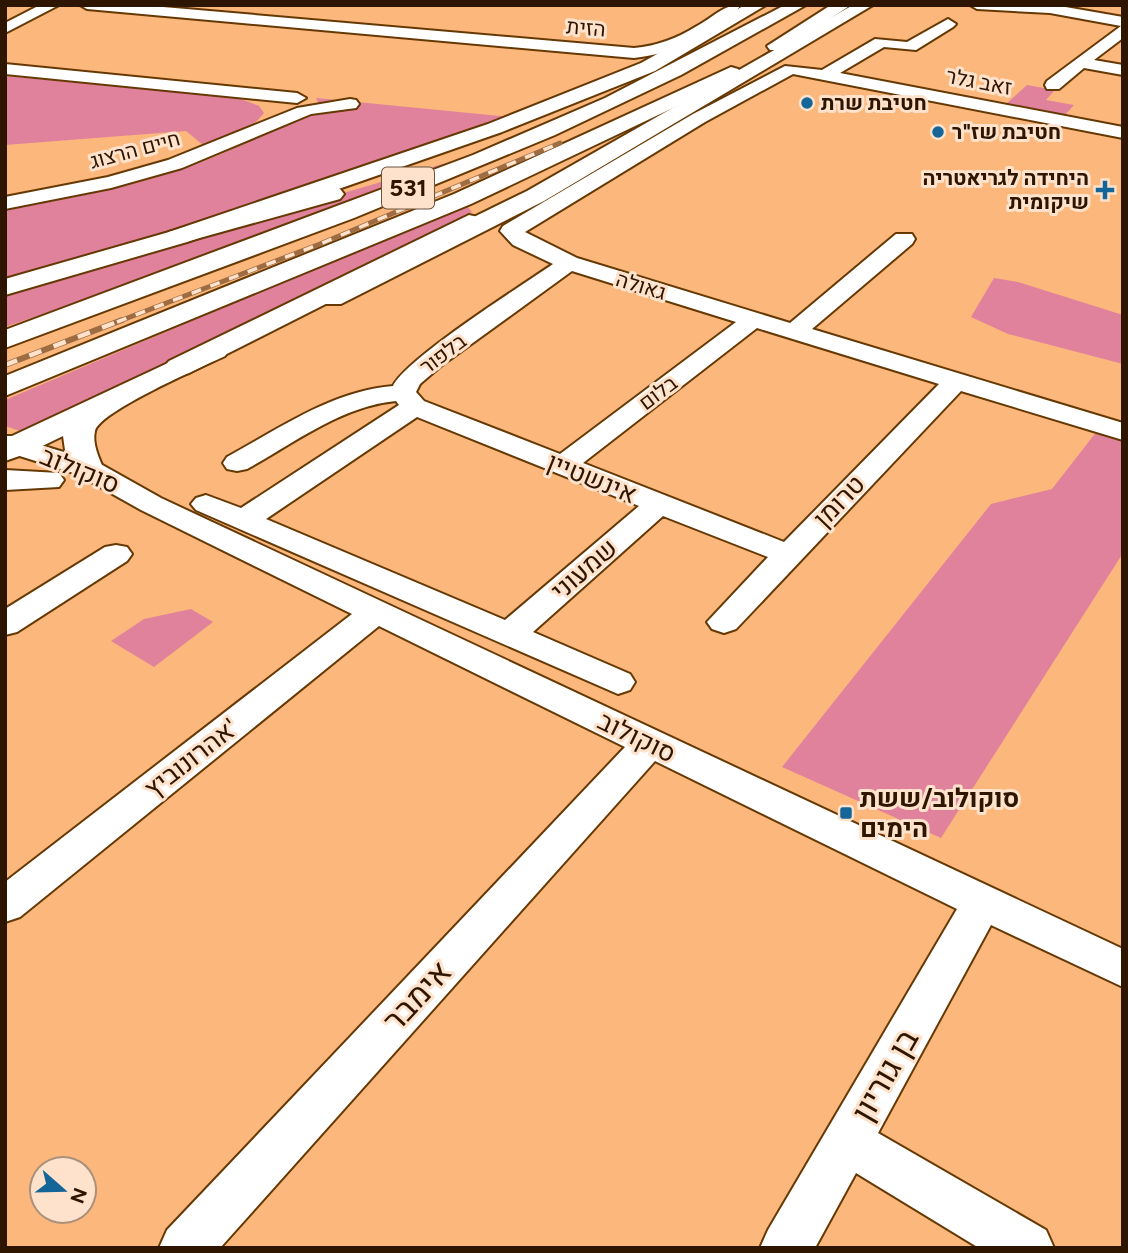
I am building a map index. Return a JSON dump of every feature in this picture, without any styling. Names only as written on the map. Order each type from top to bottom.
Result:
[{"type":"main road","points":[[178,237],[440,148],[605,86],[673,54],[758,5]]},
{"type":"main road","points":[[5,287],[410,171],[511,135],[598,99],[795,5]]},
{"type":"main road","name":"531","points":[[5,340],[377,201],[549,131],[694,61],[795,5]]},
{"type":"main road","name":"531","points":[[5,387],[360,245],[612,133],[731,74],[843,5]]},
{"type":"main road","points":[[179,367],[478,229],[664,126],[865,5]]},
{"type":"main road","points":[[8,451],[386,266],[588,160],[731,74]]},
{"type":"main road","points":[[88,468],[77,445],[78,432],[89,416],[106,402]]},
{"type":"main road","points":[[5,480],[47,480]]},
{"type":"street","points":[[5,29],[52,5]]},
{"type":"street","name":"הזית","points":[[87,5],[625,52],[664,49],[720,18],[734,5]]},
{"type":"street","points":[[224,17],[245,5]]},
{"type":"street","points":[[977,5],[1051,9],[1123,22]]},
{"type":"street","points":[[826,75],[881,42],[910,47],[948,24]]},
{"type":"street","points":[[1053,85],[1123,30]]},
{"type":"street","points":[[1081,63],[1123,70]]},
{"type":"street","name":"חיים הרצוג","points":[[5,69],[245,93],[306,105],[274,114],[204,154],[151,172],[5,203]]},
{"type":"street","name":"גאולה","points":[[826,75],[791,69],[776,74],[511,231],[521,240],[569,263],[1123,432]]},
{"type":"street","name":"זאב גלר","points":[[826,75],[1123,133]]},
{"type":"street","name":"חיים הרצוג","points":[[245,93],[263,98],[274,114]]},
{"type":"street","points":[[794,332],[904,239]]},
{"type":"street","name":"בלפור","points":[[409,400],[409,380],[569,263]]},
{"type":"street","name":"בלום","points":[[562,466],[754,320]]},
{"type":"street","name":"טרומן","points":[[724,622],[956,381]]},
{"type":"street","name":"בלפור","points":[[237,463],[331,411],[369,396],[409,400]]},
{"type":"street","name":"בלפור","points":[[244,520],[409,400]]},
{"type":"street","name":"אינשטיין","points":[[409,400],[562,466],[787,554]]},
{"type":"street","name":"סוקולוב","points":[[8,451],[88,468],[152,504],[649,744],[1123,968]]},
{"type":"street","name":"סוקולוב","points":[[8,451],[47,480],[152,504]]},
{"type":"street","points":[[206,504],[618,682]]},
{"type":"street","name":"שמעוני","points":[[509,635],[659,504]]},
{"type":"street","points":[[5,624],[116,554]]},
{"type":"street","name":"אהרונוביץ'","points":[[5,905],[377,611]]},
{"type":"street","name":"אימבר","points":[[185,1248],[649,744]]},
{"type":"street","name":"בן גוריון","points":[[786,1248],[984,902]]},
{"type":"street","points":[[847,1141],[1028,1248]]},
{"type":"shaded area","points":[[5,76],[238,98],[259,106],[264,113],[256,122],[203,145],[186,131],[5,145]]},
{"type":"shaded area","points":[[1027,85],[1055,90],[1046,100],[1074,105],[1065,115],[1006,104]]},
{"type":"shaded area","points":[[316,98],[519,118],[204,223],[5,279],[5,210],[108,190],[209,159],[320,106]]},
{"type":"shaded area","points":[[446,163],[452,167],[222,252],[5,327],[5,292]]},
{"type":"shaded area","points":[[466,205],[472,212],[326,290],[20,431],[5,426],[5,400]]},
{"type":"shaded area","points":[[994,278],[1018,282],[1123,315],[1123,364],[1008,334],[971,317]]},
{"type":"shaded area","points":[[1097,431],[1123,439],[1123,553],[941,838],[782,767],[991,504],[1052,489]]},
{"type":"shaded area","points":[[191,609],[213,622],[154,667],[111,641],[144,619]]},
{"type":"railway","points":[[117,322],[320,244],[560,143]]},
{"type":"railway","points":[[5,365],[122,320]]},
{"type":"place","name":"חטיבת שרת","points":[[807,103]]},
{"type":"place","name":"חטיבת שז\"ר","points":[[938,132]]},
{"type":"place","name":"היחידה לגריאטריה שיקומית","points":[[1105,190]]},
{"type":"place","name":"סוקולוב/ששת הימים","points":[[846,813]]}]
